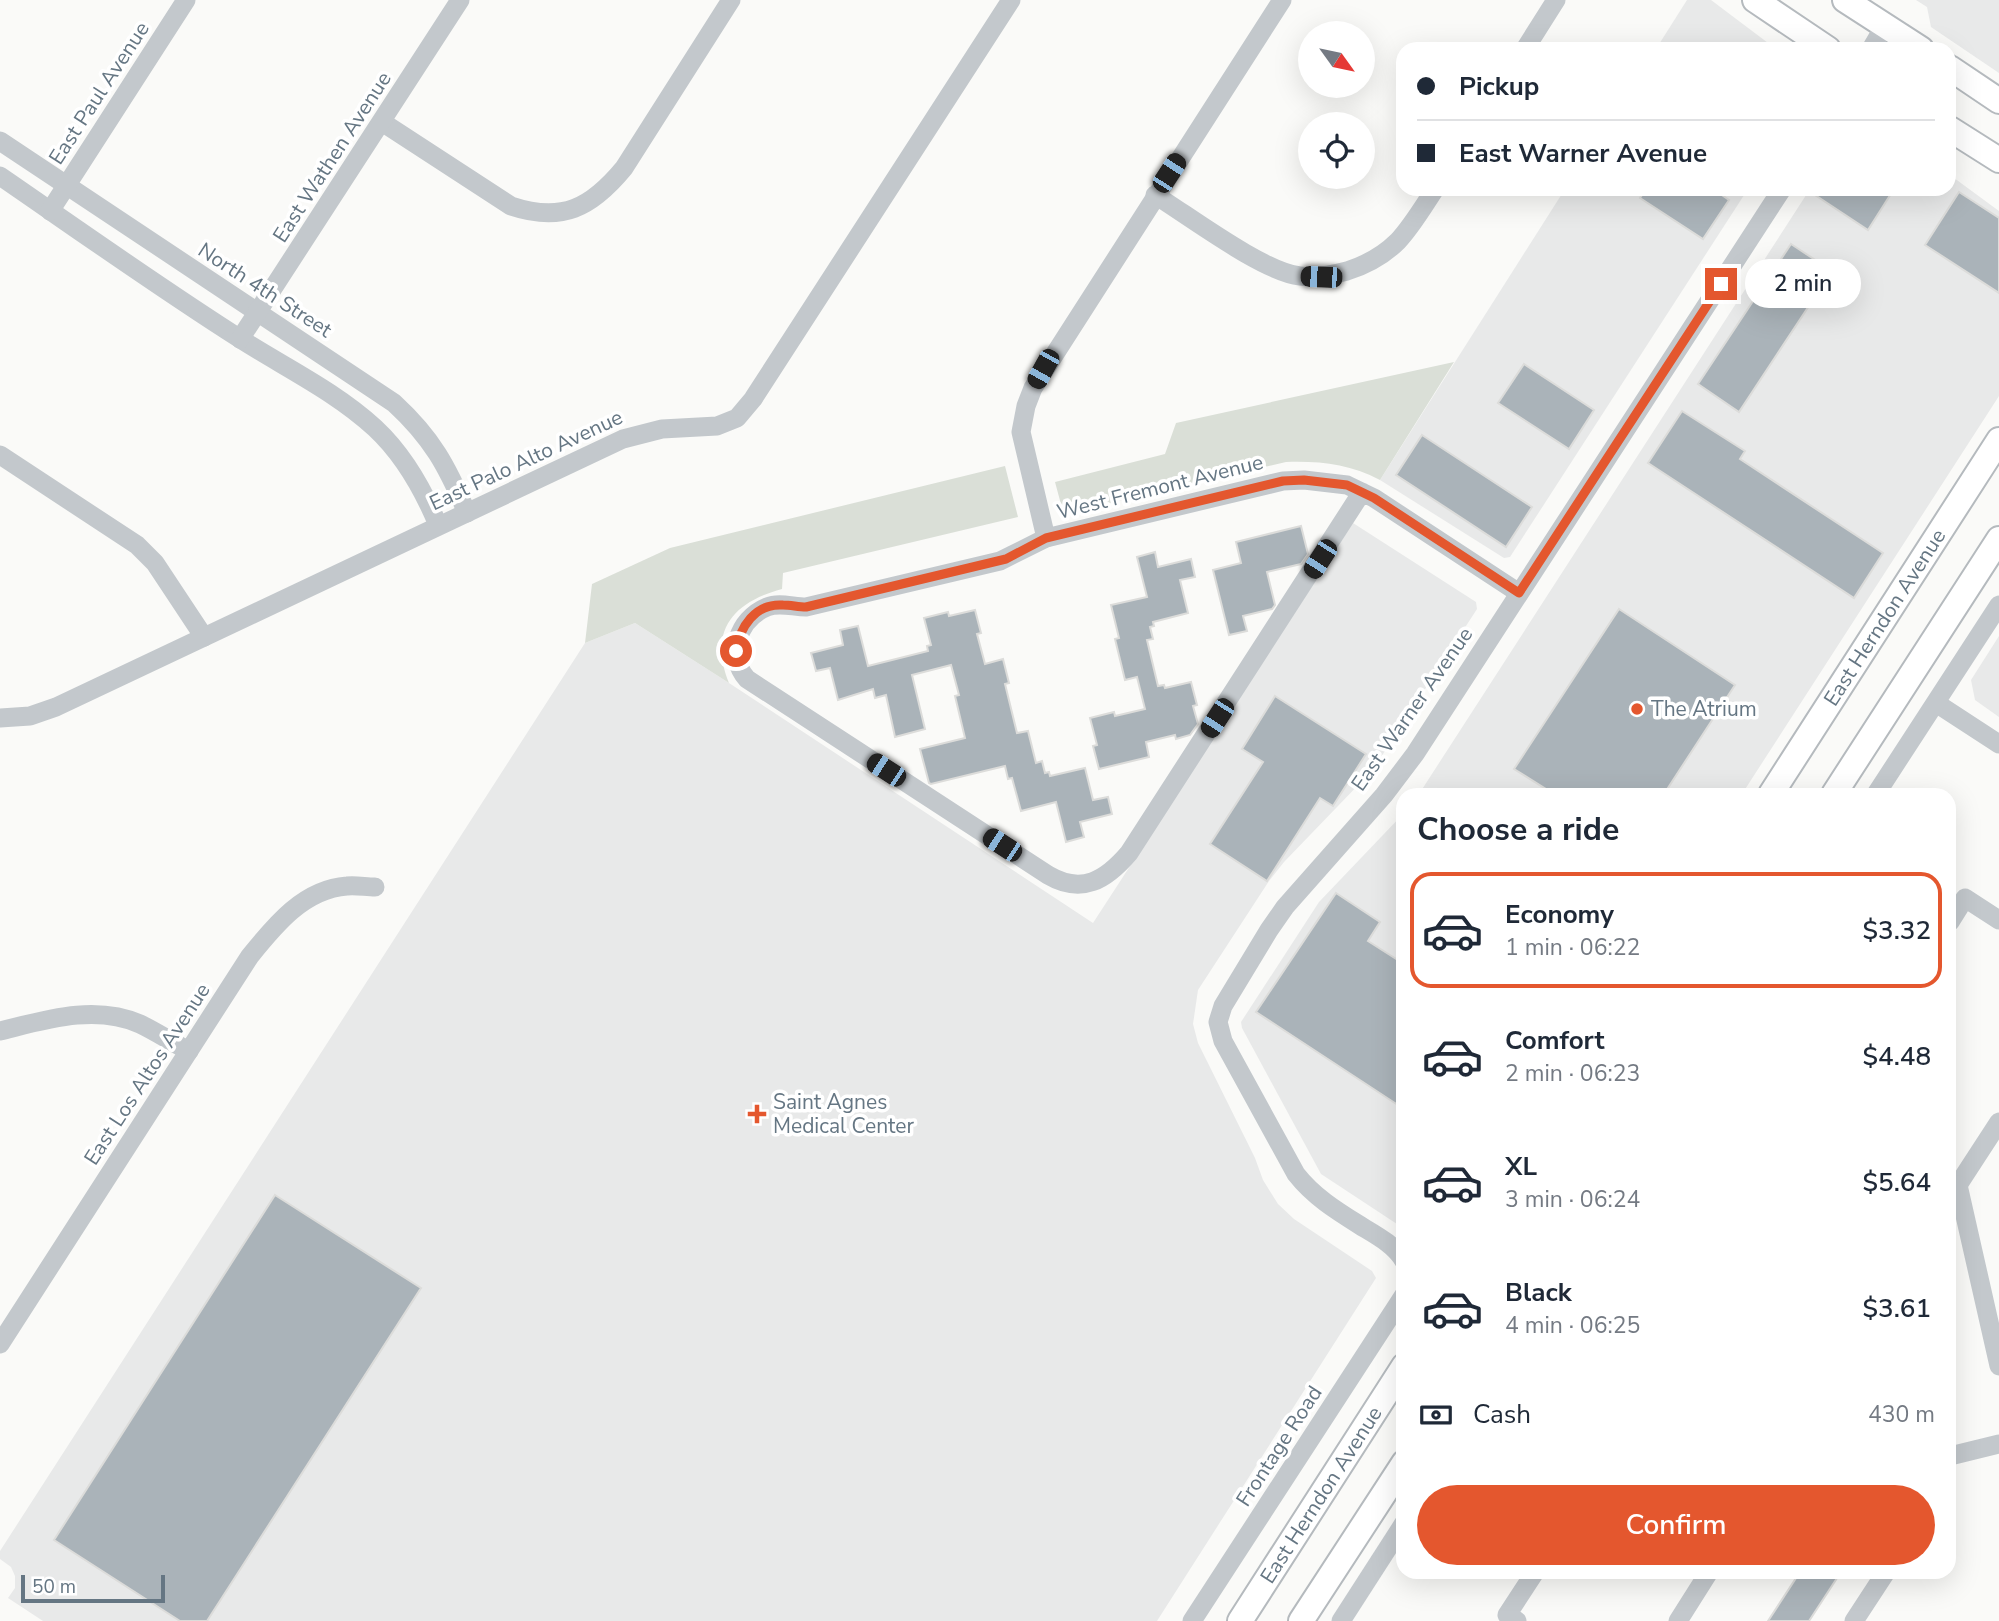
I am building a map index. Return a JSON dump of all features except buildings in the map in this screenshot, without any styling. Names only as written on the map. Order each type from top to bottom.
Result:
[{"type":"main road","points":[[1755,0],[1818,42]]},
{"type":"main road","points":[[1845,0],[1910,42]]},
{"type":"main road","points":[[1956,72],[1999,101]]},
{"type":"main road","points":[[1956,133],[1999,160]]},
{"type":"main road","name":"East Herndon Avenue","points":[[1775,788],[1999,440]]},
{"type":"main road","points":[[1839,788],[1999,539]]},
{"type":"main road","name":"East Herndon Avenue","points":[[1240,1621],[1396,1378]]},
{"type":"main road","points":[[1301,1621],[1396,1475]]},
{"type":"street","name":"East Paul Avenue","points":[[50,211],[186,0]]},
{"type":"street","name":"East Wathen Avenue","points":[[240,339],[460,0]]},
{"type":"street","points":[[382,122],[510,206],[533,213],[558,213],[584,205],[604,192],[624,168],[732,0]]},
{"type":"street","name":"East Palo Alto Avenue","points":[[0,718],[30,716],[56,707],[634,435],[662,429],[717,426],[737,418],[753,399],[1011,0]]},
{"type":"street","points":[[1046,538],[1021,432],[1026,406],[1043,369],[1281,0]]},
{"type":"street","points":[[1529,42],[1556,0]]},
{"type":"street","points":[[1875,42],[1885,25]]},
{"type":"street","name":"North 4th Street","points":[[0,141],[394,403],[419,426],[444,465],[467,513]]},
{"type":"street","points":[[0,176],[240,339],[350,408],[375,429],[401,458],[417,480],[438,525]]},
{"type":"street","points":[[1155,195],[1259,261],[1298,276],[1321,277],[1362,266],[1381,256],[1412,224],[1430,196]]},
{"type":"street","name":"East Warner Avenue","points":[[1396,1251],[1331,1206],[1304,1185],[1296,1174],[1223,1041],[1218,1022],[1223,1006],[1231,989],[1285,907],[1384,795],[1415,754],[1777,196]]},
{"type":"street","points":[[0,455],[137,545],[155,563],[204,637]]},
{"type":"street","name":"West Fremont Avenue","points":[[1362,492],[1129,853],[1115,870],[1102,879],[1087,884],[1069,884],[1048,875],[747,679],[739,670],[736,651],[739,632],[750,618],[769,606],[784,604],[806,607],[1000,561],[1046,538],[1283,481],[1325,481],[1347,485],[1362,492],[1519,593]]},
{"type":"street","points":[[1880,788],[1999,605]]},
{"type":"street","points":[[1937,703],[1999,744]]},
{"type":"street","name":"East Los Altos Avenue","points":[[0,1344],[250,956],[276,925],[298,905],[325,891],[347,886],[375,887]]},
{"type":"street","points":[[1956,912],[1965,898],[1999,920]]},
{"type":"street","points":[[0,1031],[60,1016],[112,1016],[139,1024],[189,1051]]},
{"type":"street","points":[[1956,1183],[1999,1122]]},
{"type":"street","points":[[1956,1194],[1999,1366]]},
{"type":"street","name":"Frontage Road","points":[[1192,1621],[1396,1307]]},
{"type":"street","points":[[1956,1455],[1999,1444]]},
{"type":"street","points":[[1341,1621],[1396,1535]]},
{"type":"street","points":[[1517,1621],[1507,1615],[1530,1579]]},
{"type":"street","points":[[1678,1621],[1705,1579]]},
{"type":"street","points":[[1854,1621],[1881,1579]]},
{"type":"shaded area","points":[[1687,0],[1711,0],[1767,42],[1660,42]]},
{"type":"shaded area","points":[[1916,0],[1999,0],[1999,73],[1931,27],[1927,7]]},
{"type":"shaded area","points":[[1956,179],[1999,211],[1999,396],[1746,788],[1423,788],[1805,196],[1956,196]]},
{"type":"shaded area","points":[[1561,196],[1743,196],[1510,557],[1504,558],[1380,480]]},
{"type":"shaded area","points":[[1454,362],[1380,480],[1357,470],[1334,465],[1286,462],[1072,512],[1062,508],[1055,482],[1165,454],[1176,423]]},
{"type":"shaded area","points":[[1005,466],[1018,517],[783,573],[782,589],[750,602],[729,621],[722,648],[723,665],[729,683],[635,623],[585,643],[592,584],[670,548]]},
{"type":"shaded area","name":"Saint Agnes Medical Center","points":[[1353,523],[1476,602],[1477,609],[1364,779],[1269,881],[1198,990],[1193,1024],[1198,1043],[1255,1158],[1263,1180],[1278,1204],[1294,1219],[1372,1271],[1376,1278],[1157,1621],[43,1621],[8,1598],[15,1588],[15,1576],[11,1567],[0,1559],[0,1551],[585,643],[635,623],[1093,923]]},
{"type":"shaded area","points":[[1999,636],[1999,717],[1975,700],[1971,680]]},
{"type":"shaded area","points":[[1396,821],[1396,1223],[1321,1174],[1242,1028],[1241,1022],[1319,902]]},
{"type":"place","name":"The Atrium","points":[[1637,709]]},
{"type":"place","name":"Saint Agnes Medical Center","points":[[757,1114]]},
{"type":"route","points":[[736,651],[739,632],[750,618],[769,606],[784,604],[806,607],[1000,561],[1046,538],[1283,481],[1325,481],[1347,485],[1374,498],[1519,593],[1721,284]]}]
